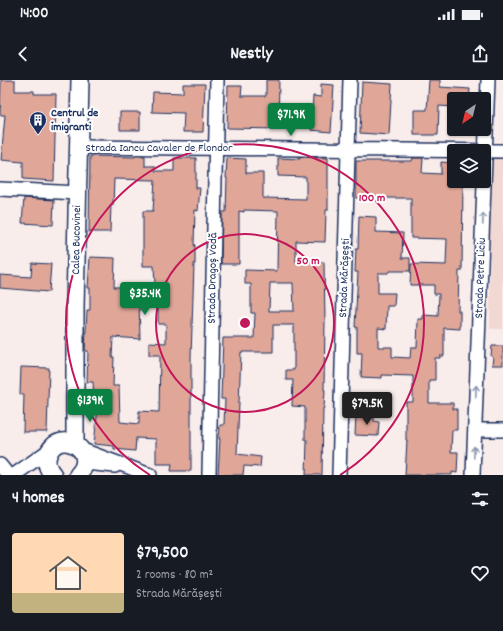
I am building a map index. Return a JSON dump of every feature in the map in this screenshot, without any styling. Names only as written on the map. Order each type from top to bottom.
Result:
[{"type":"main road","name":"Calea Bucovinei","points":[[80,80],[75,307],[75,401],[80,463]]},
{"type":"main road","name":"Calea Bucovinei","points":[[51,459],[75,401]]},
{"type":"main road","points":[[51,459],[64,442],[80,463]]},
{"type":"street","name":"Strada Dragoș Vodă","points":[[209,475],[217,80]]},
{"type":"street","name":"Strada Mărășești","points":[[340,475],[350,80]]},
{"type":"street","name":"Strada Petre Liciu","points":[[486,144],[488,80]]},
{"type":"street","name":"Strada Iancu Cavaler de Flondor","points":[[79,147],[447,151]]},
{"type":"street","name":"Strada Iancu Cavaler de Flondor","points":[[491,151],[503,151]]},
{"type":"street","name":"Strada Petre Liciu","points":[[473,475],[485,188]]},
{"type":"street","points":[[0,189],[78,193]]},
{"type":"street","points":[[475,430],[503,430]]},
{"type":"street","points":[[14,475],[51,459]]},
{"type":"street","points":[[18,475],[51,459]]},
{"type":"street","points":[[80,463],[133,468],[150,475]]},
{"type":"street","points":[[0,465],[8,475]]},
{"type":"shaded area","points":[[491,158],[503,158],[503,329],[490,329]]},
{"type":"building","name":"Centrul de imigranti","points":[[1,80],[15,80],[15,91],[34,91],[34,94],[56,94],[54,181],[23,179],[23,162],[1,160],[5,115],[0,115]]},
{"type":"building","points":[[266,80],[279,80],[278,129],[227,128],[228,86],[242,86],[241,96],[266,96]]},
{"type":"building","points":[[429,80],[440,80],[440,87],[470,89],[470,92],[447,92],[447,107],[439,106],[438,135],[414,135],[414,110],[427,110]]},
{"type":"building","points":[[362,82],[392,84],[389,135],[360,133]]},
{"type":"building","points":[[183,84],[205,84],[203,132],[183,132],[184,113],[152,112],[153,92],[183,93]]},
{"type":"building","points":[[321,84],[334,85],[331,132],[311,130],[313,96],[321,97]]},
{"type":"building","points":[[120,112],[140,112],[140,130],[120,130]]},
{"type":"building","points":[[90,156],[145,156],[145,166],[155,166],[155,171],[174,171],[174,158],[196,158],[196,188],[200,188],[198,211],[195,210],[195,264],[191,358],[191,471],[171,471],[172,464],[156,464],[156,439],[136,438],[135,451],[114,449],[114,446],[94,444],[97,399],[94,399],[93,382],[87,382],[88,351],[85,351],[87,310],[90,310],[90,288],[88,288],[90,257],[115,258],[114,287],[148,287],[148,284],[155,285],[154,266],[143,266],[143,211],[153,211],[155,180],[114,179],[110,232],[89,232]],"holes":[[[139,302],[158,302],[158,324],[166,324],[166,343],[149,342],[149,355],[160,355],[159,412],[139,411],[139,424],[120,422],[119,386],[113,386],[113,337],[140,339]]]},
{"type":"building","points":[[300,157],[328,158],[328,210],[326,210],[325,242],[296,241],[296,262],[324,262],[325,390],[323,408],[322,475],[306,475],[307,440],[305,440],[305,407],[292,406],[293,380],[286,380],[286,370],[294,370],[294,325],[273,325],[273,352],[241,352],[237,454],[261,457],[260,467],[244,466],[243,475],[218,475],[220,425],[224,425],[225,399],[221,399],[223,338],[254,338],[255,313],[251,313],[251,284],[245,284],[245,270],[277,271],[278,211],[239,211],[239,264],[221,264],[222,212],[226,212],[227,158],[246,159],[246,173],[263,173],[263,198],[306,199],[306,177],[278,176],[278,158],[300,159]],"holes":[[[270,283],[293,283],[294,311],[269,311]]]},
{"type":"building","points":[[413,158],[423,158],[422,173],[441,174],[441,162],[447,162],[447,188],[463,188],[462,271],[459,271],[458,311],[460,311],[460,329],[444,328],[444,356],[435,358],[435,380],[429,380],[429,403],[453,403],[453,409],[457,409],[457,430],[452,430],[451,452],[458,452],[457,473],[452,472],[452,475],[405,475],[407,440],[406,402],[413,402],[413,376],[382,375],[382,378],[361,377],[362,353],[357,353],[357,327],[355,327],[358,272],[355,272],[356,249],[358,249],[359,216],[376,217],[376,232],[403,233],[402,258],[410,258],[410,271],[389,271],[388,273],[378,273],[378,293],[395,293],[394,306],[387,306],[386,329],[378,328],[378,347],[392,347],[392,357],[410,358],[411,347],[417,347],[418,319],[423,319],[423,315],[438,316],[439,294],[434,294],[434,285],[410,285],[411,264],[446,265],[447,239],[411,238],[411,198],[356,198],[356,161],[412,161]]},
{"type":"building","points":[[24,198],[54,200],[53,225],[22,223]]},
{"type":"building","points":[[32,263],[51,264],[49,292],[0,288],[0,275],[31,277]]},
{"type":"building","points":[[492,346],[503,346],[503,365],[492,365]]},
{"type":"building","points":[[21,367],[49,368],[47,432],[23,432],[24,394],[20,394]]},
{"type":"building","points":[[356,416],[374,417],[374,421],[379,422],[378,436],[355,435]]},
{"type":"place","name":"Centrul de imigranti","points":[[38,135]]}]
